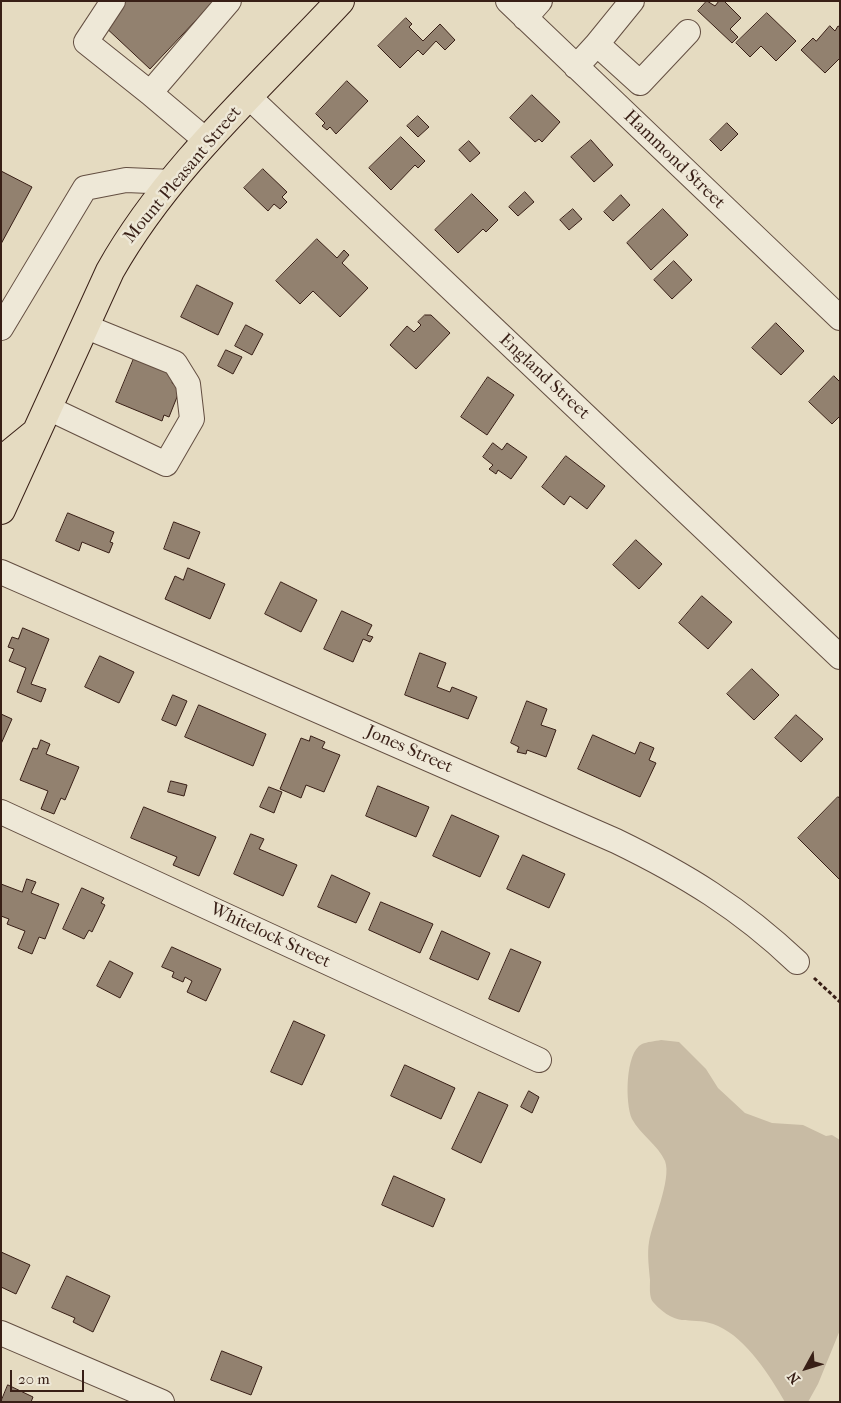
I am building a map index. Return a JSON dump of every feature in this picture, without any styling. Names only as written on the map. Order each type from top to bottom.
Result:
[{"type":"main road","name":"Mount Pleasant Street","points":[[1,510],[84,326],[110,271],[126,243],[173,182],[208,142],[340,1]]},
{"type":"main road","points":[[1,461],[43,419]]},
{"type":"street","points":[[113,1],[86,42],[208,142]]},
{"type":"street","points":[[150,93],[229,1]]},
{"type":"street","name":"Hammond Street","points":[[508,1],[533,10],[576,67],[840,318]]},
{"type":"street","points":[[576,67],[632,1]]},
{"type":"street","points":[[597,44],[640,83],[688,32]]},
{"type":"street","name":"England Street","points":[[249,97],[840,657]]},
{"type":"street","points":[[1,328],[85,188],[126,180],[173,182]]},
{"type":"street","points":[[43,419],[166,464],[192,419],[188,384],[174,363],[84,326]]},
{"type":"street","name":"Jones Street","points":[[1,572],[616,841],[704,887],[739,911],[797,962]]},
{"type":"street","name":"Whitelock Street","points":[[1,812],[539,1060]]},
{"type":"street","points":[[1,1333],[162,1402]]},
{"type":"path","points":[[797,962],[840,1002]]},
{"type":"shaded area","points":[[661,1040],[679,1042],[706,1069],[718,1088],[745,1113],[772,1123],[803,1125],[826,1136],[832,1135],[840,1140],[840,1330],[818,1384],[808,1402],[785,1402],[757,1359],[729,1332],[709,1323],[678,1319],[670,1316],[662,1311],[652,1300],[648,1247],[664,1190],[666,1169],[662,1155],[632,1119],[628,1102],[628,1079],[632,1057],[636,1049],[642,1044]]},
{"type":"building","points":[[123,1],[214,1],[150,69],[102,24]]},
{"type":"building","points":[[707,1],[715,6],[719,1],[724,1],[741,18],[730,29],[738,37],[732,43],[698,11]]},
{"type":"building","points":[[767,13],[796,41],[776,61],[761,46],[750,57],[736,43]]},
{"type":"building","points":[[406,18],[412,24],[409,27],[423,41],[440,24],[455,40],[445,50],[436,41],[423,55],[418,50],[400,68],[378,46]]},
{"type":"building","points":[[830,26],[835,31],[838,26],[840,27],[840,58],[825,73],[801,50],[813,38],[816,41]]},
{"type":"building","points":[[347,81],[368,101],[336,134],[330,127],[327,130],[322,126],[325,123],[316,114]]},
{"type":"building","points":[[532,95],[560,122],[542,142],[539,139],[535,142],[510,118]]},
{"type":"building","points":[[418,116],[429,127],[418,137],[407,126]]},
{"type":"building","points":[[727,123],[738,134],[721,151],[710,140]]},
{"type":"building","points":[[401,137],[425,161],[418,168],[415,165],[391,190],[369,168]]},
{"type":"building","points":[[591,140],[613,165],[594,182],[571,157]]},
{"type":"building","points":[[469,141],[480,153],[470,162],[459,150]]},
{"type":"building","points":[[263,169],[287,192],[282,197],[287,202],[280,209],[274,204],[268,211],[244,188]]},
{"type":"building","points":[[1,171],[32,187],[1,244]]},
{"type":"building","points":[[525,192],[534,202],[518,216],[509,207]]},
{"type":"building","points":[[472,194],[498,220],[486,232],[483,229],[458,253],[435,230]]},
{"type":"building","points":[[621,195],[630,205],[613,221],[604,212]]},
{"type":"building","points":[[573,209],[582,219],[569,230],[560,220]]},
{"type":"building","points":[[663,209],[688,235],[651,270],[627,243]]},
{"type":"building","points":[[317,239],[337,258],[344,250],[349,255],[342,263],[368,288],[340,317],[313,291],[300,304],[276,281]]},
{"type":"building","points":[[674,261],[692,280],[672,299],[654,280]]},
{"type":"building","points":[[197,285],[233,303],[218,335],[181,317]]},
{"type":"building","points":[[425,315],[431,315],[450,333],[416,369],[390,345],[407,326],[414,332],[421,325],[418,322]]},
{"type":"building","points":[[776,323],[804,351],[781,375],[752,348]]},
{"type":"building","points":[[246,325],[263,334],[252,355],[235,346]]},
{"type":"building","points":[[226,350],[242,357],[233,374],[218,366]]},
{"type":"building","points":[[135,356],[176,374],[172,383],[181,387],[169,417],[164,415],[162,421],[116,402]]},
{"type":"building","points":[[834,376],[840,382],[840,416],[832,424],[809,402]]},
{"type":"building","points":[[488,377],[514,395],[487,435],[461,417]]},
{"type":"building","points":[[493,443],[502,450],[507,443],[527,457],[511,479],[498,470],[496,474],[489,469],[493,465],[483,457]]},
{"type":"building","points":[[566,456],[605,486],[587,509],[570,496],[564,505],[542,487]]},
{"type":"building","points":[[68,513],[114,532],[110,542],[113,543],[109,553],[82,542],[79,551],[56,541]]},
{"type":"building","points":[[174,522],[200,532],[189,559],[164,549]]},
{"type":"building","points":[[636,540],[662,564],[639,589],[613,565]]},
{"type":"building","points":[[188,568],[225,584],[210,619],[165,599],[175,576],[183,580]]},
{"type":"building","points":[[281,582],[317,600],[301,632],[265,614]]},
{"type":"building","points":[[702,596],[732,622],[708,649],[679,623]]},
{"type":"building","points":[[342,611],[372,625],[367,635],[373,637],[370,642],[363,639],[353,662],[324,649]]},
{"type":"building","points":[[23,628],[49,639],[31,684],[46,689],[41,702],[17,692],[26,668],[9,661],[14,649],[8,647],[12,637],[18,639]]},
{"type":"building","points":[[420,653],[446,663],[437,687],[450,692],[452,687],[477,697],[468,719],[405,695]]},
{"type":"building","points":[[100,656],[134,672],[119,703],[85,687]]},
{"type":"building","points":[[752,669],[779,695],[754,720],[727,694]]},
{"type":"building","points":[[173,695],[187,701],[176,726],[162,720]]},
{"type":"building","points":[[527,701],[547,709],[541,725],[556,730],[546,757],[527,750],[526,754],[517,752],[519,747],[511,743]]},
{"type":"building","points":[[199,705],[266,734],[253,766],[185,737]]},
{"type":"building","points":[[1,714],[12,719],[1,744]]},
{"type":"building","points":[[796,715],[823,739],[801,762],[775,738]]},
{"type":"building","points":[[593,735],[635,754],[640,742],[654,748],[649,760],[656,763],[640,797],[578,769]]},
{"type":"building","points":[[311,736],[325,742],[322,748],[340,755],[324,792],[306,785],[301,798],[280,789],[301,738],[309,741]]},
{"type":"building","points":[[41,740],[50,744],[46,754],[79,767],[65,800],[61,798],[54,814],[41,809],[48,791],[20,780],[33,748],[37,749]]},
{"type":"building","points":[[171,781],[187,785],[184,796],[168,792]]},
{"type":"building","points":[[378,786],[429,807],[416,837],[366,816]]},
{"type":"building","points":[[269,787],[282,792],[274,813],[260,807]]},
{"type":"building","points":[[838,797],[840,798],[840,880],[798,838]]},
{"type":"building","points":[[144,807],[216,837],[199,876],[173,865],[177,857],[131,838]]},
{"type":"building","points":[[452,815],[499,836],[480,877],[433,856]]},
{"type":"building","points":[[251,834],[264,839],[259,849],[297,865],[283,896],[234,874]]},
{"type":"building","points":[[523,855],[565,874],[549,908],[507,889]]},
{"type":"building","points":[[332,875],[370,893],[356,923],[318,907]]},
{"type":"building","points":[[27,879],[36,882],[31,893],[59,904],[45,939],[39,937],[32,954],[18,948],[25,931],[7,924],[9,919],[1,916],[1,884],[22,892]]},
{"type":"building","points":[[82,888],[104,898],[101,903],[105,905],[92,932],[89,930],[84,939],[63,929]]},
{"type":"building","points":[[381,902],[433,924],[420,953],[369,930]]},
{"type":"building","points":[[442,931],[490,953],[478,980],[430,959]]},
{"type":"building","points":[[172,947],[221,969],[206,1001],[187,992],[192,981],[185,977],[183,982],[172,977],[174,972],[162,967]]},
{"type":"building","points":[[511,949],[541,962],[519,1012],[489,999]]},
{"type":"building","points":[[110,961],[133,973],[120,998],[97,986]]},
{"type":"building","points":[[294,1021],[325,1035],[302,1085],[271,1072]]},
{"type":"building","points":[[405,1065],[455,1088],[441,1119],[391,1096]]},
{"type":"building","points":[[529,1091],[539,1097],[532,1113],[521,1107]]},
{"type":"building","points":[[479,1092],[508,1105],[481,1163],[452,1149]]},
{"type":"building","points":[[394,1176],[445,1199],[433,1227],[382,1205]]},
{"type":"building","points":[[1,1252],[30,1265],[16,1294],[1,1287]]},
{"type":"building","points":[[67,1276],[110,1296],[93,1332],[73,1322],[75,1318],[52,1308]]},
{"type":"building","points":[[222,1351],[262,1367],[251,1395],[211,1380]]},
{"type":"building","points":[[8,1385],[33,1397],[31,1402],[1,1402]]}]
